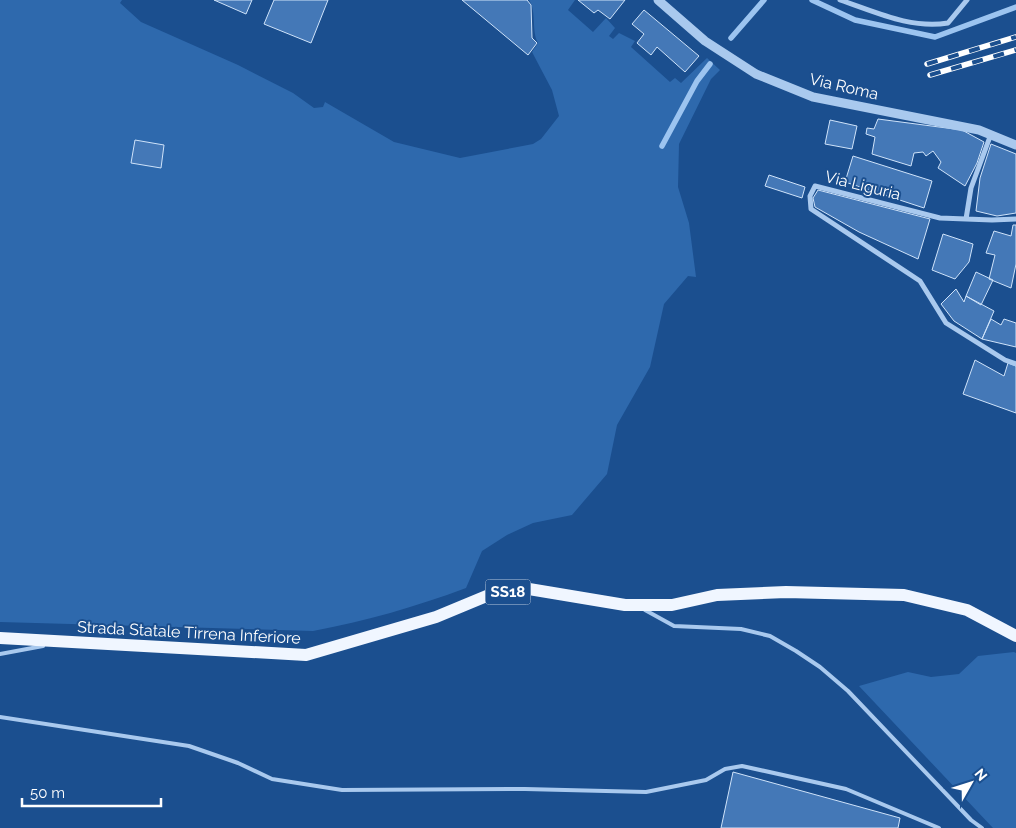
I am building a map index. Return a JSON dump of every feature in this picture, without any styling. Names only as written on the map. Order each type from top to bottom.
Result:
[{"type":"main road","name":"Strada Statale Tirrena Inferiore","points":[[0,638],[306,655],[436,617],[489,595],[529,589],[636,605],[672,605],[717,595],[786,592],[904,595],[967,610],[1016,636]]},
{"type":"street","name":"Via Roma","points":[[658,0],[705,41],[756,74],[813,98],[979,130],[1016,145]]},
{"type":"street","points":[[840,0],[910,24],[930,26],[948,22],[967,0]]},
{"type":"street","points":[[991,134],[970,188],[966,219],[1016,219]]},
{"type":"street","name":"Via Liguria","points":[[966,219],[940,218],[815,186],[810,196],[811,209],[920,281],[946,323],[1005,360],[1016,364]]},
{"type":"lane","points":[[636,605],[674,626],[741,629],[770,636],[796,651],[820,667],[848,691],[965,813],[982,828]]},
{"type":"lane","points":[[0,654],[65,641]]},
{"type":"lane","points":[[0,717],[189,746],[238,763],[272,779],[342,790],[524,789],[646,792],[706,780],[725,769],[742,766],[846,789],[939,828]]},
{"type":"shaded area","points":[[0,0],[122,0],[120,3],[141,22],[238,65],[293,93],[314,108],[323,107],[325,102],[394,142],[460,158],[533,144],[541,139],[559,116],[552,90],[532,52],[538,43],[533,10],[529,0],[575,0],[568,10],[593,32],[606,18],[615,28],[609,36],[613,39],[619,33],[635,41],[631,47],[670,82],[675,78],[681,83],[707,58],[720,70],[711,79],[679,144],[678,187],[689,223],[696,277],[688,276],[664,304],[650,367],[617,425],[607,474],[572,515],[533,523],[507,535],[482,551],[466,588],[352,623],[313,631],[0,622]]},
{"type":"shaded area","points":[[1016,653],[1016,828],[993,828],[859,686],[908,672],[931,677],[959,674],[978,656]]},
{"type":"building","points":[[214,0],[252,0],[246,14]]},
{"type":"building","points":[[274,0],[328,0],[311,43],[264,24]]},
{"type":"building","points":[[462,0],[527,0],[531,5],[532,38],[537,43],[528,55]]},
{"type":"building","points":[[578,0],[625,0],[610,19],[598,10],[594,13]]},
{"type":"building","points":[[644,10],[699,56],[685,72],[657,47],[651,55],[637,43],[644,34],[632,24]]},
{"type":"building","points":[[878,119],[962,130],[984,142],[977,163],[965,186],[938,168],[941,162],[933,151],[926,156],[923,152],[914,153],[911,166],[872,154],[875,137],[866,134],[867,128],[874,129]]},
{"type":"building","points":[[830,120],[857,126],[852,149],[825,144]]},
{"type":"building","points":[[135,140],[164,145],[161,168],[131,163]]},
{"type":"building","points":[[991,144],[1016,154],[1016,213],[997,216],[976,211],[980,178]]},
{"type":"building","points":[[853,156],[932,181],[924,208],[845,182]]},
{"type":"building","points":[[769,175],[805,187],[802,198],[765,186]]},
{"type":"building","points":[[818,190],[930,219],[918,259],[859,232],[815,207],[813,198]]},
{"type":"building","points":[[1013,225],[1016,225],[1016,264],[1011,288],[989,279],[995,255],[986,253],[994,231],[1011,236]]},
{"type":"building","points":[[943,234],[973,244],[969,262],[955,279],[932,270]]},
{"type":"building","points":[[976,272],[993,280],[981,305],[966,296]]},
{"type":"building","points":[[956,289],[964,302],[966,296],[994,311],[982,339],[954,321],[941,304]]},
{"type":"building","points":[[991,319],[1001,325],[1004,319],[1016,323],[1016,347],[982,339]]},
{"type":"building","points":[[975,360],[1004,376],[1008,363],[1016,366],[1016,413],[963,394]]},
{"type":"building","points":[[733,772],[900,818],[898,828],[721,828]]},
{"type":"waterway","points":[[731,38],[764,0]]},
{"type":"waterway","points":[[812,0],[855,20],[935,37],[1016,7]]},
{"type":"waterway","points":[[662,146],[697,81],[710,64]]},
{"type":"railway","points":[[927,64],[1016,37]]},
{"type":"railway","points":[[930,75],[1016,50]]}]
